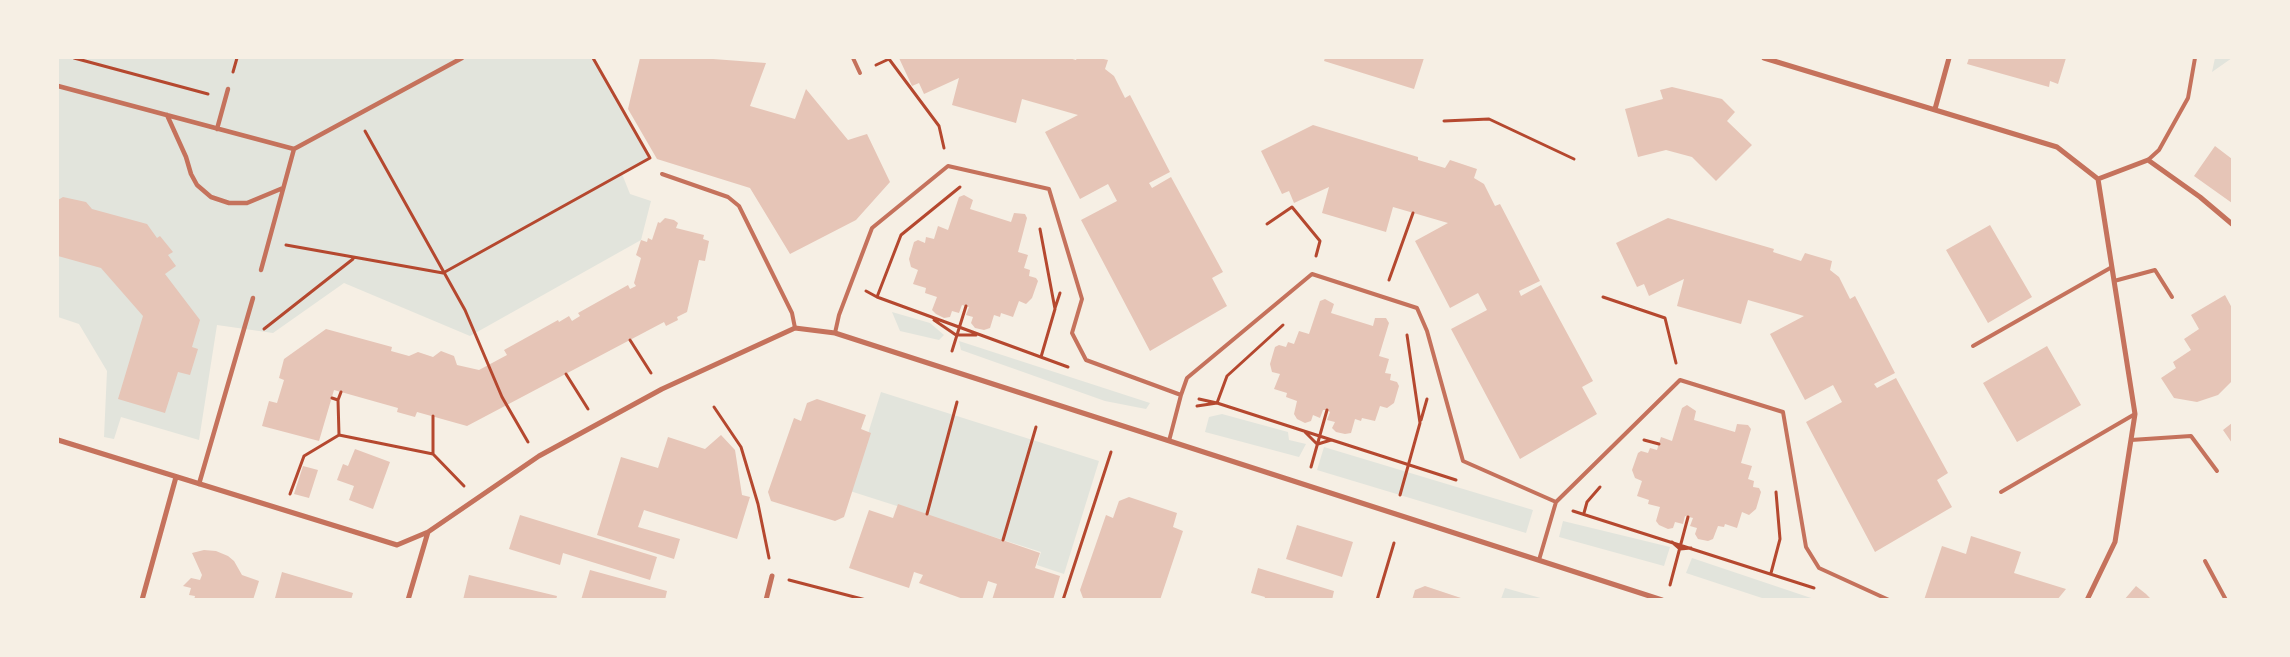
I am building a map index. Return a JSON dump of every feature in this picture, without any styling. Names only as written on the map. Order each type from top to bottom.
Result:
[{"type":"street","points":[[58,86],[294,149],[462,58]]},
{"type":"street","points":[[1764,58],[2057,146],[2098,179],[2135,414],[2115,542],[2087,600]]},
{"type":"street","points":[[1935,110],[1949,58]]},
{"type":"street","points":[[217,129],[228,89]]},
{"type":"street","points":[[167,115],[186,157],[191,174],[197,185],[211,197],[228,203],[247,203],[283,188]]},
{"type":"street","points":[[261,270],[294,149]]},
{"type":"street","points":[[2098,179],[2148,160],[2200,197],[2232,224]]},
{"type":"street","points":[[199,484],[253,298]]},
{"type":"street","points":[[58,440],[397,544],[428,532],[538,456],[662,389],[795,328],[835,333],[1662,600]]},
{"type":"street","points":[[142,600],[176,477]]},
{"type":"street","points":[[408,600],[428,532]]},
{"type":"street","points":[[766,600],[772,576]]},
{"type":"lane","points":[[853,58],[860,73]]},
{"type":"lane","points":[[2148,160],[2160,150],[2188,98],[2195,58]]},
{"type":"lane","points":[[835,333],[839,315],[872,228],[948,166],[1049,189],[1082,299],[1072,333],[1086,360],[1181,395]]},
{"type":"lane","points":[[662,174],[728,197],[739,206],[792,313],[795,328]]},
{"type":"lane","points":[[1973,346],[2112,267]]},
{"type":"lane","points":[[2114,282],[2155,270],[2172,297]]},
{"type":"lane","points":[[1169,441],[1187,378],[1312,274],[1417,308],[1428,331],[1463,461],[1556,502]]},
{"type":"lane","points":[[1539,560],[1556,502],[1680,380],[1783,412],[1806,547],[1819,568],[1889,600]]},
{"type":"lane","points":[[2001,492],[2135,414]]},
{"type":"lane","points":[[2131,440],[2191,436],[2217,471]]},
{"type":"lane","points":[[2205,561],[2226,600]]},
{"type":"path","points":[[74,58],[226,98]]},
{"type":"path","points":[[593,58],[650,158],[662,174]]},
{"type":"path","points":[[860,73],[889,59],[940,126],[948,166]]},
{"type":"path","points":[[356,115],[465,310],[502,397],[531,446]]},
{"type":"path","points":[[1444,121],[1489,118],[1574,159]]},
{"type":"path","points":[[268,242],[353,259],[443,273],[650,158]]},
{"type":"path","points":[[877,297],[901,236],[962,185]]},
{"type":"path","points":[[1267,224],[1292,207],[1320,241]]},
{"type":"path","points":[[1384,298],[1413,213]]},
{"type":"path","points":[[1039,223],[1055,309],[1041,357]]},
{"type":"path","points":[[238,350],[353,259]]},
{"type":"path","points":[[1603,297],[1665,318],[1680,380]]},
{"type":"path","points":[[952,351],[966,306]]},
{"type":"path","points":[[930,317],[956,335],[979,334]]},
{"type":"path","points":[[1218,403],[1226,376],[1284,324]]},
{"type":"path","points":[[1400,496],[1420,423],[1406,328]]},
{"type":"path","points":[[630,340],[654,377]]},
{"type":"path","points":[[566,374],[589,412]]},
{"type":"path","points":[[339,434],[338,400],[341,392]]},
{"type":"path","points":[[332,398],[338,400]]},
{"type":"path","points":[[926,514],[957,402]]},
{"type":"path","points":[[714,407],[741,447],[758,504],[772,576],[866,600]]},
{"type":"path","points":[[1311,467],[1327,410]]},
{"type":"path","points":[[433,416],[433,454]]},
{"type":"path","points":[[1003,540],[1036,428]]},
{"type":"path","points":[[1303,431],[1317,444]]},
{"type":"path","points":[[1637,447],[1650,433]]},
{"type":"path","points":[[289,497],[304,456],[339,434],[433,454],[467,489]]},
{"type":"path","points":[[1317,444],[1332,440]]},
{"type":"path","points":[[1644,440],[1659,444]]},
{"type":"path","points":[[1063,600],[1111,452]]},
{"type":"path","points":[[1408,465],[1462,482]]},
{"type":"path","points":[[1584,513],[1587,502],[1606,481]]},
{"type":"path","points":[[1771,573],[1780,539],[1775,482]]},
{"type":"path","points":[[1553,510],[1584,513],[1820,590]]},
{"type":"path","points":[[1668,591],[1688,517]]},
{"type":"path","points":[[1669,540],[1680,549],[1692,548]]},
{"type":"path","points":[[1377,600],[1394,543]]},
{"type":"shaded area","points":[[58,58],[594,58],[650,158],[622,174],[630,194],[651,201],[641,240],[470,336],[344,283],[273,333],[217,325],[199,440],[121,417],[114,439],[104,437],[107,371],[79,324],[58,317]]},
{"type":"shaded area","points":[[2215,58],[2232,58],[2212,72]]},
{"type":"shaded area","points":[[892,312],[930,323],[944,335],[939,340],[900,331]]},
{"type":"shaded area","points":[[959,341],[1150,403],[1146,409],[1105,401],[961,350]]},
{"type":"shaded area","points":[[881,392],[1099,461],[1064,574],[1037,565],[1041,552],[850,491]]},
{"type":"shaded area","points":[[1222,414],[1288,432],[1289,440],[1306,444],[1299,457],[1205,432],[1209,417]]},
{"type":"shaded area","points":[[1324,447],[1533,510],[1526,533],[1317,470]]},
{"type":"shaded area","points":[[1563,521],[1670,547],[1664,566],[1559,537]]},
{"type":"shaded area","points":[[1692,558],[1814,599],[1765,599],[1686,573]]},
{"type":"shaded area","points":[[1505,588],[1544,599],[1501,599]]},
{"type":"building","points":[[640,58],[700,58],[766,63],[750,106],[795,119],[806,89],[848,140],[867,134],[890,182],[856,220],[790,254],[750,188],[657,159],[628,109]]},
{"type":"building","points":[[899,58],[1069,58],[1076,60],[1077,58],[1099,58],[1108,60],[1105,69],[1114,76],[1125,98],[1130,95],[1170,172],[1149,183],[1152,188],[1171,177],[1223,272],[1212,278],[1227,306],[1150,351],[1081,220],[1117,201],[1108,184],[1080,199],[1045,132],[1078,115],[1022,99],[1016,123],[952,105],[959,78],[924,94],[919,83],[912,86]]},
{"type":"building","points":[[1325,58],[1424,58],[1414,89],[1324,61]]},
{"type":"building","points":[[1969,58],[2066,58],[2058,84],[2050,81],[2049,87],[1967,64]]},
{"type":"building","points":[[1672,87],[1722,99],[1735,112],[1727,121],[1752,145],[1716,181],[1692,157],[1666,150],[1638,157],[1625,109],[1663,99],[1660,90]]},
{"type":"building","points":[[1313,125],[1418,157],[1418,160],[1445,168],[1450,160],[1477,169],[1474,178],[1484,184],[1495,206],[1500,204],[1540,281],[1519,291],[1521,296],[1541,285],[1593,381],[1582,387],[1597,414],[1520,459],[1451,329],[1487,310],[1478,293],[1450,308],[1415,241],[1448,223],[1393,207],[1386,232],[1322,213],[1329,187],[1294,203],[1289,191],[1282,194],[1261,151]]},
{"type":"building","points":[[2215,146],[2232,159],[2232,203],[2194,176]]},
{"type":"building","points":[[964,195],[973,200],[970,209],[1011,222],[1014,213],[1025,214],[1027,218],[1018,252],[1028,255],[1024,268],[1030,270],[1029,276],[1036,278],[1038,281],[1032,298],[1026,304],[1019,301],[1013,317],[1001,313],[1000,317],[994,315],[990,328],[984,330],[975,328],[971,323],[973,317],[966,315],[969,307],[962,305],[959,313],[952,311],[950,317],[944,318],[936,314],[932,310],[937,297],[925,293],[926,288],[913,284],[918,270],[911,267],[909,259],[914,242],[918,240],[925,243],[926,237],[934,239],[938,226],[948,230],[959,197]]},
{"type":"building","points":[[63,197],[86,202],[92,209],[147,224],[157,238],[160,236],[173,252],[168,255],[176,266],[165,274],[200,320],[192,347],[198,349],[190,375],[178,372],[165,413],[118,399],[143,316],[101,268],[58,256],[58,200]]},
{"type":"building","points":[[665,218],[678,223],[676,228],[704,235],[703,239],[709,241],[705,261],[699,260],[687,312],[677,317],[678,320],[666,326],[664,322],[467,426],[417,412],[415,417],[397,412],[398,408],[334,390],[319,441],[262,426],[269,401],[277,403],[284,380],[279,378],[284,359],[326,329],[392,347],[391,351],[409,356],[418,352],[433,357],[441,351],[454,356],[457,365],[479,370],[507,355],[504,350],[558,320],[559,322],[569,316],[572,321],[580,316],[578,313],[628,285],[630,289],[636,286],[634,283],[641,258],[636,255],[641,240],[647,242],[648,238],[652,240],[658,222],[660,223]]},
{"type":"building","points":[[1668,218],[1774,249],[1773,252],[1801,261],[1805,253],[1832,261],[1830,270],[1839,277],[1850,299],[1855,296],[1895,373],[1874,384],[1877,388],[1896,378],[1948,473],[1937,480],[1952,507],[1875,552],[1806,422],[1842,402],[1833,385],[1805,400],[1770,334],[1804,316],[1748,300],[1741,324],[1677,306],[1684,279],[1649,296],[1644,284],[1637,287],[1616,243]]},
{"type":"building","points":[[1990,225],[2032,297],[1988,323],[1946,250]]},
{"type":"building","points":[[2225,295],[2232,308],[2232,381],[2218,395],[2197,402],[2174,398],[2161,378],[2176,368],[2173,362],[2191,350],[2184,339],[2199,329],[2191,315]]},
{"type":"building","points":[[1325,299],[1334,304],[1331,313],[1373,326],[1375,318],[1386,318],[1389,323],[1379,356],[1389,359],[1385,373],[1391,374],[1390,380],[1397,382],[1399,386],[1394,403],[1387,408],[1380,406],[1375,421],[1362,418],[1361,421],[1355,419],[1351,433],[1336,432],[1332,428],[1335,422],[1327,420],[1330,412],[1327,410],[1323,410],[1320,418],[1313,415],[1311,421],[1305,423],[1297,419],[1294,414],[1297,401],[1286,397],[1287,393],[1274,389],[1280,374],[1272,372],[1270,364],[1275,347],[1279,345],[1286,347],[1288,342],[1294,344],[1299,331],[1309,334],[1320,301]]},
{"type":"building","points":[[2047,346],[2081,405],[2017,442],[1983,383]]},
{"type":"building","points":[[817,399],[866,415],[861,429],[871,433],[844,517],[835,521],[771,501],[768,492],[794,418],[801,421],[807,403]]},
{"type":"building","points":[[1687,405],[1696,411],[1694,420],[1735,432],[1737,424],[1748,425],[1751,429],[1741,463],[1752,466],[1748,479],[1754,481],[1753,487],[1759,488],[1761,492],[1756,509],[1749,515],[1742,512],[1737,528],[1725,524],[1724,527],[1718,526],[1713,539],[1708,541],[1698,539],[1695,534],[1697,528],[1690,526],[1693,518],[1685,516],[1683,524],[1675,522],[1673,528],[1668,529],[1659,525],[1656,521],[1660,507],[1648,504],[1649,500],[1637,496],[1642,481],[1635,478],[1632,470],[1638,453],[1641,451],[1648,453],[1650,448],[1657,450],[1661,437],[1672,441],[1682,408]]},
{"type":"building","points":[[2232,423],[2232,443],[2223,430]]},
{"type":"building","points":[[721,435],[735,450],[742,495],[750,497],[737,539],[644,510],[638,527],[680,539],[674,559],[597,535],[621,457],[658,468],[668,437],[705,449]]},
{"type":"building","points":[[355,449],[390,462],[373,509],[349,500],[354,486],[337,480],[343,464],[348,466]]},
{"type":"building","points":[[303,466],[318,470],[309,498],[294,494]]},
{"type":"building","points":[[1129,497],[1177,513],[1173,527],[1183,531],[1160,600],[1083,598],[1080,590],[1106,515],[1113,518],[1119,501]]},
{"type":"building","points":[[898,504],[1040,553],[1035,568],[1060,576],[1053,600],[992,600],[997,584],[988,581],[982,600],[966,600],[919,583],[923,575],[914,572],[909,588],[849,568],[869,510],[893,518]]},
{"type":"building","points":[[520,515],[657,557],[650,580],[563,553],[560,565],[509,549]]},
{"type":"building","points":[[1297,525],[1353,542],[1342,577],[1286,559]]},
{"type":"building","points":[[1971,536],[2021,552],[2014,573],[2066,589],[2057,600],[1924,600],[1942,546],[1966,554]]},
{"type":"building","points":[[204,550],[216,551],[228,556],[234,561],[242,575],[259,581],[253,600],[194,600],[195,596],[189,595],[191,588],[183,586],[191,578],[200,580],[202,575],[192,553]]},
{"type":"building","points":[[1258,568],[1334,591],[1332,600],[1264,600],[1265,597],[1251,593]]},
{"type":"building","points":[[590,570],[667,591],[665,600],[581,600]]},
{"type":"building","points":[[282,572],[353,593],[351,600],[275,598]]},
{"type":"building","points":[[469,575],[557,596],[556,600],[463,600]]},
{"type":"building","points":[[1425,586],[1464,600],[1412,600],[1415,590]]},
{"type":"building","points":[[2136,586],[2146,594],[2152,600],[2124,600]]}]
